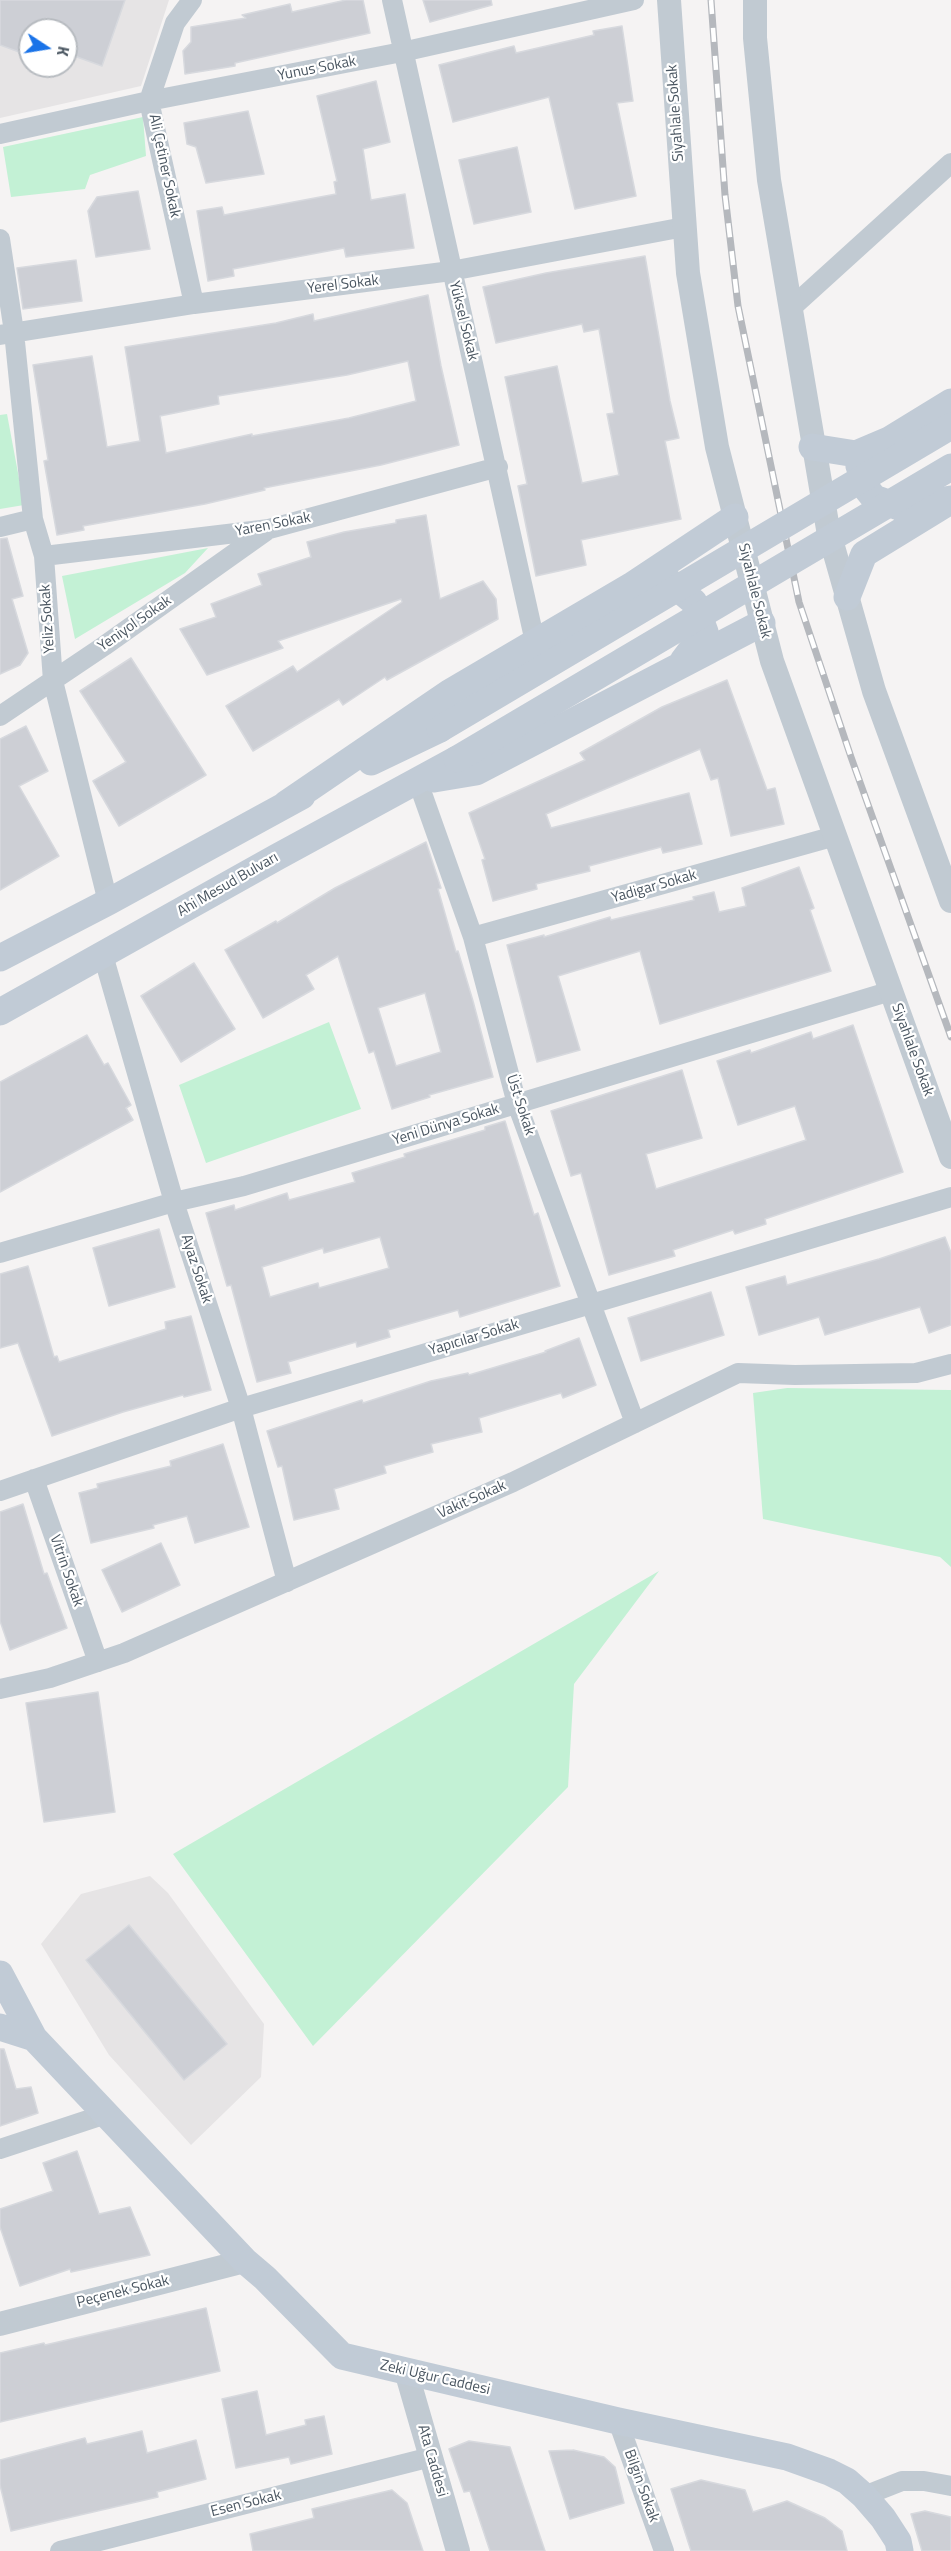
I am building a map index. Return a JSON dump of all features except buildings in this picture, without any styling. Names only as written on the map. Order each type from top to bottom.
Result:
[{"type":"main road","points":[[813,447],[856,454],[889,440],[951,402]]},
{"type":"main road","points":[[0,958],[108,902],[286,804],[440,729],[951,426]]},
{"type":"main road","points":[[889,440],[859,466],[866,488],[874,498],[899,507],[951,500]]},
{"type":"main road","name":"Ahi Mesud Bulvarı","points":[[0,1012],[277,856],[418,782],[951,467]]},
{"type":"main road","points":[[847,597],[864,554],[951,500]]},
{"type":"main road","points":[[286,804],[449,693],[631,586],[735,517]]},
{"type":"main road","points":[[631,586],[670,582],[694,602],[705,632],[679,667]]},
{"type":"main road","points":[[418,782],[476,772],[762,622]]},
{"type":"main road","points":[[0,1974],[42,2046]]},
{"type":"main road","points":[[0,2027],[42,2046]]},
{"type":"main road","name":"Zeki Uğur Caddesi","points":[[42,2046],[245,2261],[342,2356],[618,2421],[787,2457],[830,2472],[847,2481],[864,2496],[883,2518],[898,2541],[900,2551]]},
{"type":"street","name":"Ali Çetiner Sokak","points":[[192,0],[175,22],[149,101],[194,304]]},
{"type":"street","name":"Yüksel Sokak","points":[[392,0],[451,271],[498,467],[535,642]]},
{"type":"street","name":"Yunus Sokak","points":[[0,134],[149,101],[402,52],[634,0]]},
{"type":"street","name":"Siyahlale Sokak","points":[[669,0],[688,273],[717,447],[772,661],[951,1157]]},
{"type":"street","points":[[755,0],[755,38],[769,180],[828,529],[874,691],[951,901]]},
{"type":"street","points":[[789,309],[951,163]]},
{"type":"street","name":"Yerel Sokak","points":[[7,333],[194,304],[451,271],[684,227]]},
{"type":"street","name":"Yeliz Sokak","points":[[0,239],[7,333],[33,519],[44,556],[53,681],[108,902]]},
{"type":"street","name":"Yaren Sokak","points":[[44,556],[269,529],[498,467]]},
{"type":"street","points":[[0,527],[33,519]]},
{"type":"street","name":"Yeniyol Sokak","points":[[0,716],[269,529]]},
{"type":"street","name":"Üst Sokak","points":[[418,782],[473,937],[517,1104],[635,1423]]},
{"type":"street","name":"Yadigar Sokak","points":[[473,937],[835,836]]},
{"type":"street","name":"Ayaz Sokak","points":[[104,955],[174,1203],[241,1408],[287,1582]]},
{"type":"street","name":"Yeni Dünya Sokak","points":[[0,1253],[174,1203],[244,1186],[891,991]]},
{"type":"street","name":"Yapıcılar Sokak","points":[[0,1491],[241,1408],[951,1197]]},
{"type":"street","name":"Vakit Sokak","points":[[0,1689],[50,1678],[124,1653],[513,1482],[738,1373],[795,1375],[916,1373],[951,1364]]},
{"type":"street","name":"Vitrin Sokak","points":[[34,1479],[98,1662]]},
{"type":"street","points":[[0,2149],[106,2114]]},
{"type":"street","name":"Peçenek Sokak","points":[[0,2324],[245,2261]]},
{"type":"street","name":"Ata Caddesi","points":[[406,2371],[458,2551]]},
{"type":"street","name":"Bilgin Sokak","points":[[618,2421],[664,2551]]},
{"type":"street","name":"Esen Sokak","points":[[60,2551],[431,2457]]},
{"type":"street","points":[[864,2496],[902,2481],[924,2481],[951,2486]]},
{"type":"shaded area","points":[[0,0],[169,0],[141,86],[0,118]]},
{"type":"shaded area","points":[[150,1876],[168,1893],[264,2024],[261,2077],[191,2145],[109,2055],[41,1944],[81,1894]]},
{"type":"green space","points":[[143,117],[146,156],[90,175],[85,189],[11,197],[3,147]]},
{"type":"green space","points":[[7,414],[24,505],[0,509],[0,415]]},
{"type":"green space","points":[[208,548],[185,573],[75,639],[62,576]]},
{"type":"green space","points":[[329,1022],[361,1109],[206,1163],[179,1085]]},
{"type":"green space","points":[[787,1388],[951,1390],[951,1567],[940,1557],[763,1519],[753,1393]]},
{"type":"green space","points":[[659,1571],[574,1684],[568,1787],[313,2046],[173,1854]]},
{"type":"railway","points":[[711,0],[725,195],[738,306],[799,602],[851,757],[951,1037]]}]
